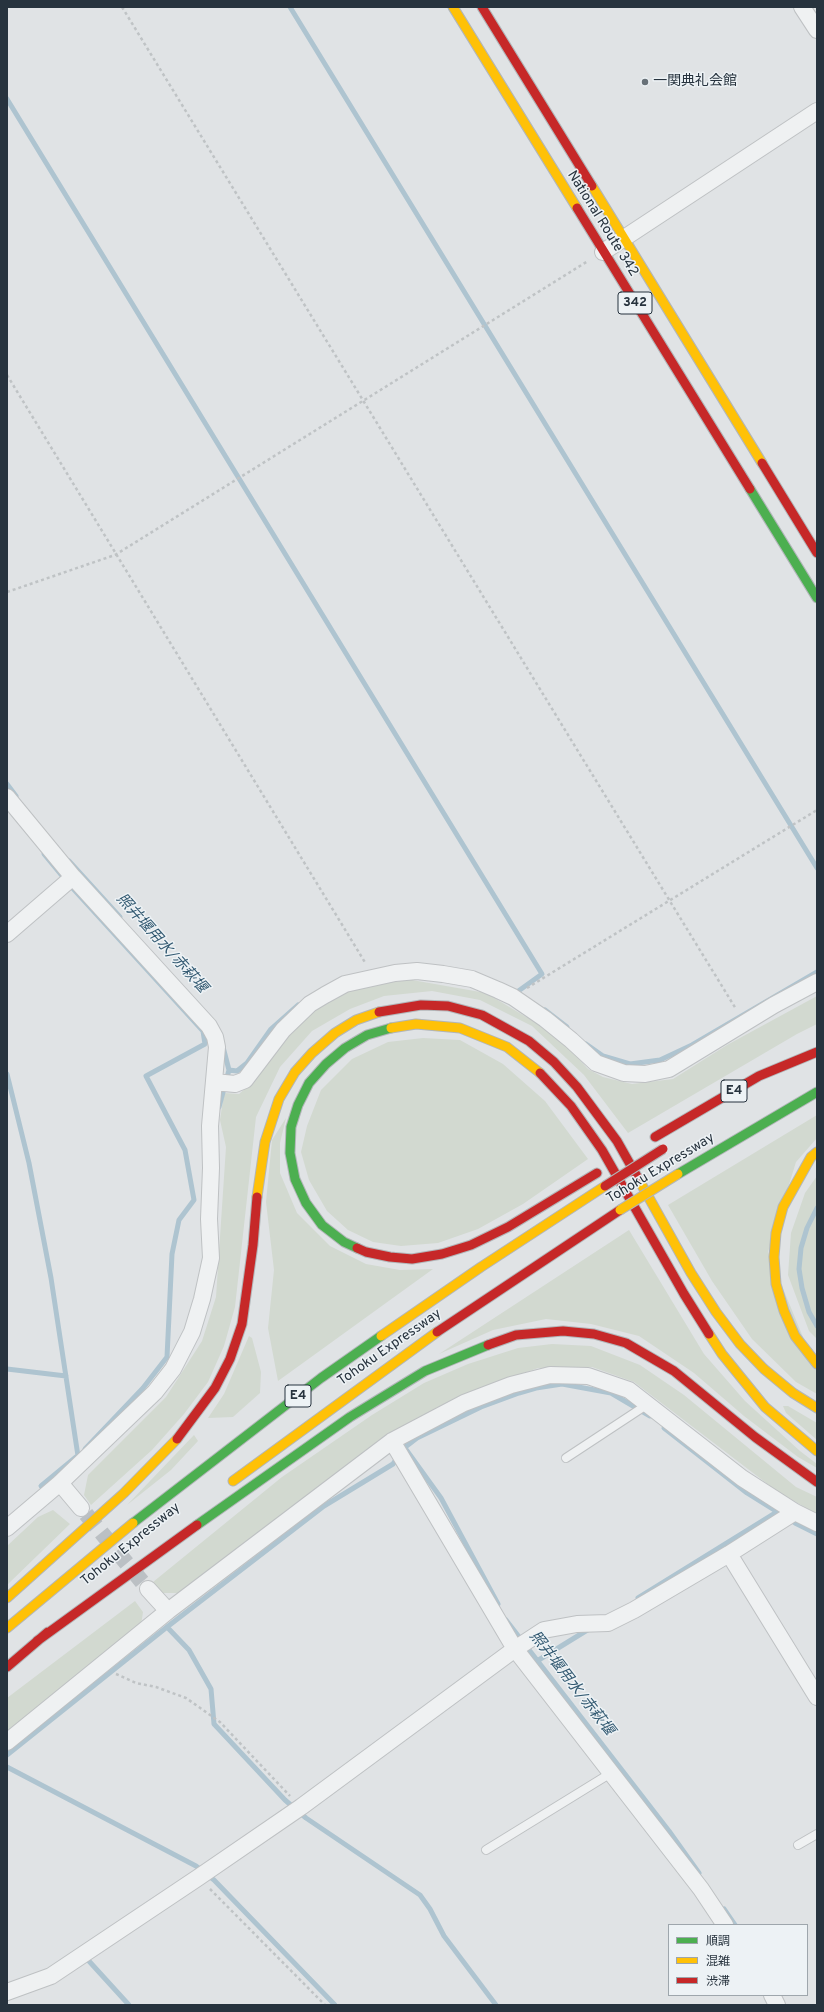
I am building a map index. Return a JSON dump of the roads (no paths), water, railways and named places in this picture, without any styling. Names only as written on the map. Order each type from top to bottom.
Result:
[{"type":"highway","name":"National Route 342","points":[[453,7],[817,598]]},
{"type":"highway","name":"National Route 342","points":[[482,7],[622,238],[817,552]]},
{"type":"highway","points":[[7,1598],[124,1494],[169,1449],[215,1388],[230,1359],[242,1324],[265,1142],[279,1099],[295,1072],[312,1053],[335,1033],[356,1020],[386,1010],[421,1005],[448,1006],[482,1016],[506,1027],[529,1041],[554,1062],[577,1087],[617,1141],[691,1273],[716,1312],[740,1344],[764,1369],[793,1394],[817,1408]]},
{"type":"highway","points":[[631,1152],[597,1173],[508,1227],[471,1245],[442,1254],[412,1259],[390,1257],[366,1252],[344,1242],[322,1224],[306,1203],[295,1179],[290,1153],[291,1127],[298,1105],[309,1083],[326,1064],[345,1048],[367,1035],[390,1028],[416,1024],[440,1025],[460,1028],[507,1047],[529,1063],[550,1083],[571,1106],[602,1150],[684,1294],[722,1354],[765,1407],[817,1451]]},
{"type":"highway","name":"E4","points":[[652,1139],[759,1076],[817,1052]]},
{"type":"highway","points":[[804,1067],[817,1060]]},
{"type":"highway","name":"Tohoku Expressway","points":[[228,1484],[409,1351],[620,1210],[817,1092]]},
{"type":"highway","name":"Tohoku Expressway","points":[[7,1628],[142,1515],[321,1378],[480,1267],[666,1147]]},
{"type":"highway","points":[[817,1152],[797,1180],[783,1207],[776,1233],[774,1257],[776,1284],[784,1311],[795,1336],[817,1364]]},
{"type":"highway","points":[[37,1641],[281,1464],[350,1417],[425,1371],[463,1354],[516,1336],[563,1331],[594,1334],[626,1343],[674,1371],[755,1437],[817,1482]]},
{"type":"highway","name":"Tohoku Expressway","points":[[7,1667],[137,1557]]},
{"type":"street","points":[[802,7],[817,30]]},
{"type":"street","points":[[603,252],[817,110]]},
{"type":"street","points":[[7,797],[73,877],[209,1026],[215,1037],[217,1047],[210,1126],[211,1258],[192,1332],[173,1369],[155,1392],[60,1482],[7,1528]]},
{"type":"street","points":[[7,934],[73,877]]},
{"type":"street","points":[[214,1082],[235,1084],[245,1080],[283,1030],[310,1004],[346,984],[374,977],[417,971],[472,979],[513,997],[561,1031],[596,1063],[624,1073],[645,1074],[669,1069],[774,1005],[817,982]]},
{"type":"street","points":[[7,1742],[168,1611],[392,1441],[464,1403],[511,1385],[550,1375],[588,1376],[629,1390],[742,1478],[795,1512],[817,1523]]},
{"type":"street","points":[[392,1441],[515,1649],[701,1890],[724,1924]]},
{"type":"street","points":[[60,1482],[81,1508]]},
{"type":"street","points":[[7,1992],[51,1976],[199,1877],[300,1807],[515,1649],[544,1630],[578,1624],[608,1623],[634,1610],[729,1554],[795,1512]]},
{"type":"street","points":[[729,1554],[817,1697]]},
{"type":"street","points":[[148,1589],[168,1611]]},
{"type":"street","points":[[772,1996],[777,2005]]},
{"type":"lane","points":[[566,1458],[648,1404]]},
{"type":"lane","points":[[486,1850],[611,1772]]},
{"type":"lane","points":[[798,1845],[817,1834]]},
{"type":"waterway","points":[[290,7],[817,868]]},
{"type":"waterway","points":[[7,99],[542,974],[517,992]]},
{"type":"waterway","name":"照井堰用水/赤萩堰","points":[[7,784],[16,796]]},
{"type":"waterway","points":[[44,854],[63,877]]},
{"type":"waterway","name":"照井堰用水/赤萩堰","points":[[69,861],[120,917]]},
{"type":"waterway","points":[[68,883],[203,1031],[205,1044],[146,1076],[185,1150],[194,1200],[179,1220],[172,1254],[167,1357],[143,1388],[85,1449]]},
{"type":"waterway","points":[[586,1044],[603,1056],[630,1064],[660,1060],[692,1045],[817,972]]},
{"type":"waterway","points":[[229,1070],[237,1071],[247,1063],[271,1029],[298,1005]]},
{"type":"waterway","points":[[545,1010],[567,1027]]},
{"type":"waterway","name":"照井堰用水/赤萩堰","points":[[219,1107],[229,1070],[223,1047]]},
{"type":"waterway","points":[[7,1074],[29,1163],[51,1278],[78,1456]]},
{"type":"waterway","points":[[817,1208],[807,1228],[801,1248],[799,1269],[802,1288],[809,1312],[817,1326]]},
{"type":"waterway","points":[[7,1369],[66,1376]]},
{"type":"waterway","points":[[7,1755],[167,1627],[324,1506],[393,1464],[404,1448],[417,1438],[481,1407],[536,1388],[562,1384],[611,1393],[650,1416]]},
{"type":"waterway","points":[[664,1428],[747,1493],[795,1523],[817,1534]]},
{"type":"waterway","name":"照井堰用水/赤萩堰","points":[[405,1448],[441,1498],[498,1604]]},
{"type":"waterway","points":[[45,1491],[41,1486],[76,1457]]},
{"type":"waterway","points":[[638,1598],[777,1512]]},
{"type":"waterway","name":"照井堰用水/赤萩堰","points":[[506,1620],[669,1831],[699,1873]]},
{"type":"waterway","points":[[167,1627],[189,1650],[211,1689],[214,1724],[285,1800],[306,1818],[420,1895],[430,1909],[444,1936],[496,2005]]},
{"type":"waterway","points":[[537,1661],[589,1629]]},
{"type":"waterway","points":[[7,1767],[196,1866],[214,1880],[335,2005]]},
{"type":"waterway","name":"照井堰用水/赤萩堰","points":[[724,1909],[734,1924]]},
{"type":"waterway","points":[[88,1960],[129,2005]]},
{"type":"tunnel","points":[[86,1514],[148,1589]]},
{"type":"place","name":"一関典礼会館","points":[[645,82]]}]
